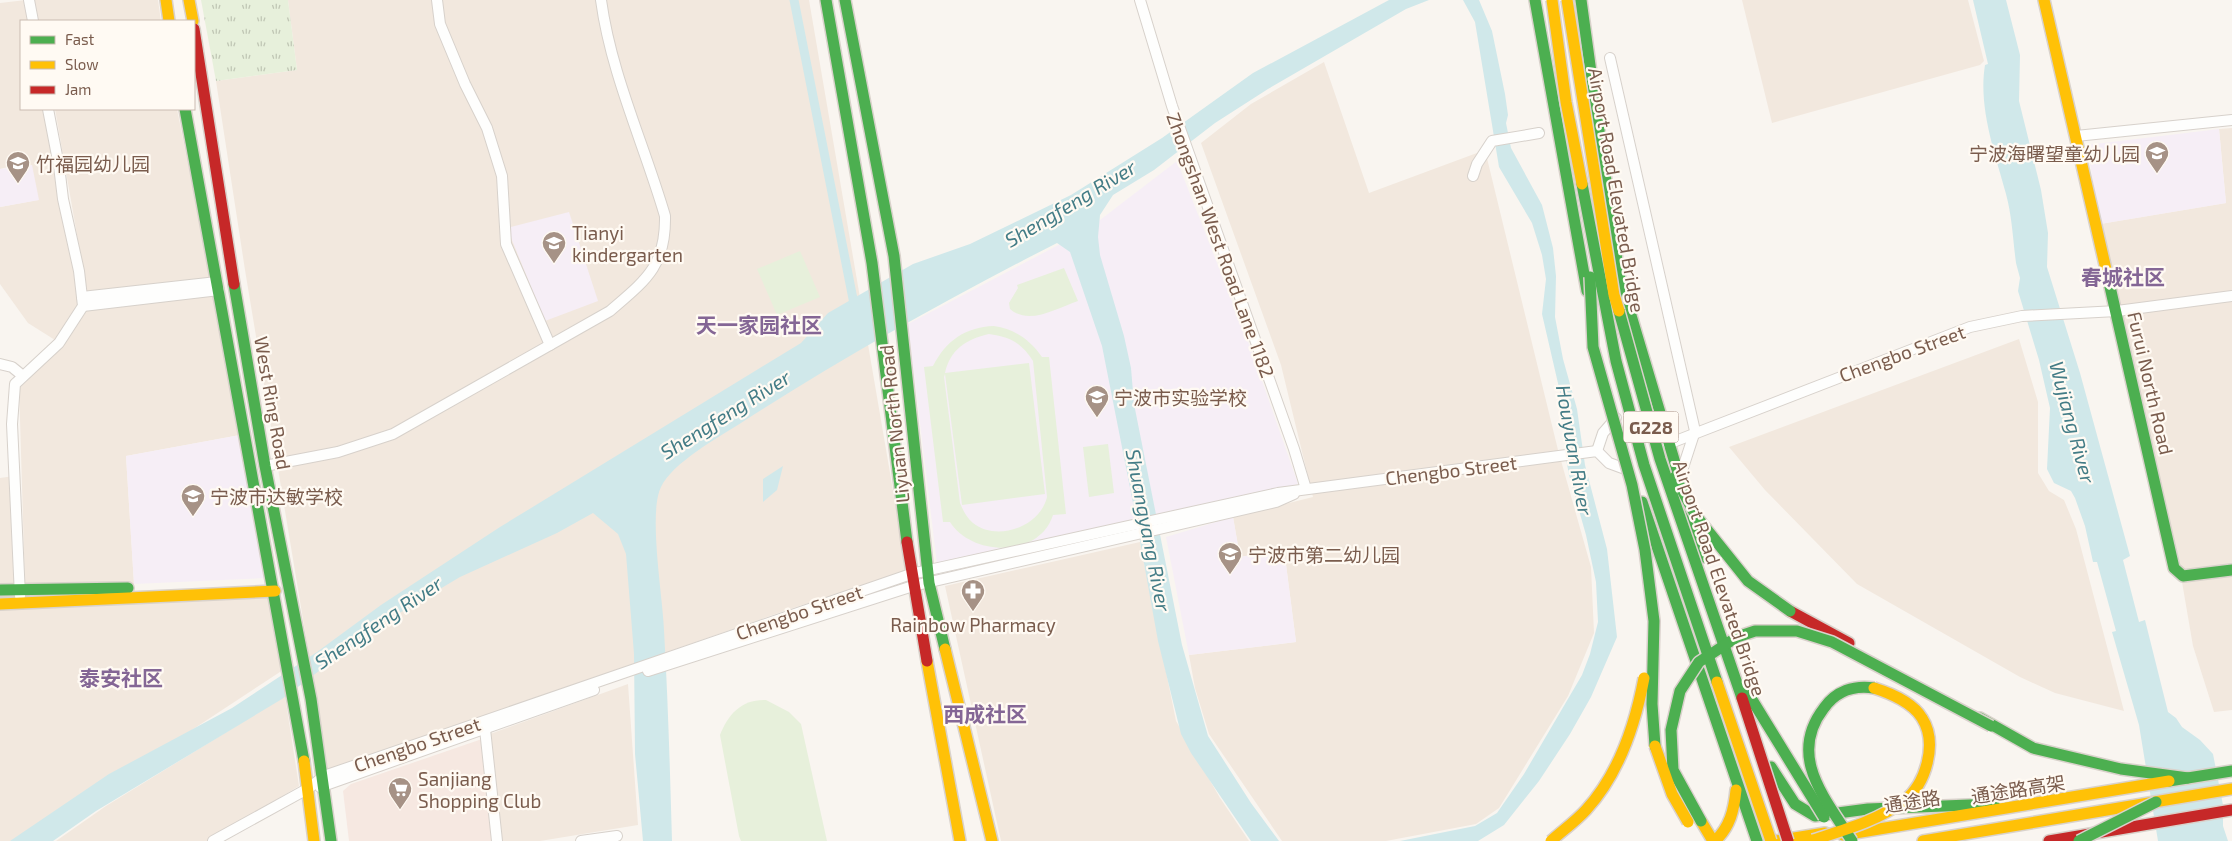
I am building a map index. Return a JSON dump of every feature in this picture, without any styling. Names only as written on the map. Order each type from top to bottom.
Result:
[{"type":"main road","points":[[166,0],[169,20]]},
{"type":"main road","points":[[189,0],[192,20]]},
{"type":"main road","name":"Liyuan North Road","points":[[826,0],[872,263],[884,345],[912,580],[960,841]]},
{"type":"main road","name":"Liyuan North Road","points":[[845,0],[894,256],[928,577],[992,841]]},
{"type":"main road","points":[[1535,0],[1598,349],[1632,472],[1757,841]]},
{"type":"main road","name":"Airport Road Elevated Bridge","points":[[1552,0],[1566,102],[1586,217],[1616,361],[1644,465],[1771,841]]},
{"type":"main road","name":"Airport Road Elevated Bridge","points":[[1567,0],[1614,295],[1660,459],[1793,840]]},
{"type":"main road","points":[[1581,0],[1619,275],[1679,481],[1793,840]]},
{"type":"main road","name":"Furui North Road","points":[[2044,0],[2117,311],[2174,568],[2183,576],[2232,570]]},
{"type":"main road","name":"West Ring Road","points":[[195,34],[265,466],[299,631],[310,704],[325,781],[331,841]]},
{"type":"main road","name":"West Ring Road","points":[[185,110],[274,587],[309,788],[314,841]]},
{"type":"main road","points":[[1586,217],[1593,347],[1632,485],[1645,550],[1654,621],[1652,704],[1655,748],[1672,794],[1700,841]]},
{"type":"main road","points":[[1640,387],[1674,476],[1696,516],[1748,581],[1790,611],[1951,698],[1991,726]]},
{"type":"main road","points":[[0,590],[274,587]]},
{"type":"main road","points":[[0,604],[274,587]]},
{"type":"main road","points":[[1551,841],[1591,804],[1622,756],[1638,715],[1654,621]]},
{"type":"main road","points":[[1737,784],[1736,806],[1731,819],[1714,841],[1673,770],[1671,730],[1680,691],[1699,662],[1737,637],[1755,631],[1797,631],[1832,642],[2034,748],[2121,769],[2185,777]]},
{"type":"main road","points":[[1732,667],[1838,841]]},
{"type":"main road","points":[[1811,841],[1830,834],[1839,832],[1848,829],[1873,820],[1907,798],[1924,772],[1930,749],[1922,717],[1897,696],[1876,686],[1850,688],[1824,705],[1813,723],[1807,744],[1811,763],[1824,794],[1843,825],[1848,833],[1852,841]]},
{"type":"main road","points":[[1771,767],[1796,804],[1815,816],[1868,810],[2018,802]]},
{"type":"main road","name":"通途路高架","points":[[1811,841],[2185,777],[2232,771]]},
{"type":"main road","name":"通途路","points":[[1775,841],[1793,840],[2018,802],[2185,777]]},
{"type":"main road","name":"通途路高架","points":[[1923,841],[2232,789]]},
{"type":"main road","points":[[2080,841],[2108,824],[2156,802]]},
{"type":"main road","points":[[2050,841],[2232,810]]},
{"type":"street","points":[[28,0],[33,20]]},
{"type":"street","points":[[437,0],[440,24],[465,84],[487,128],[502,176],[506,244],[550,345]]},
{"type":"street","points":[[265,466],[338,452],[393,434],[610,311],[632,292],[658,264],[666,237],[666,216],[620,83],[603,20],[601,0]]},
{"type":"street","name":"Zhongshan West Road Lane 1182","points":[[1140,0],[1172,106],[1294,449],[1306,489]]},
{"type":"street","points":[[1610,58],[1696,431],[1679,481]]},
{"type":"street","points":[[21,602],[12,400],[15,384],[59,343],[82,301],[79,271],[63,199],[60,166],[48,110]]},
{"type":"street","points":[[2076,136],[2232,120]]},
{"type":"street","points":[[1473,176],[1477,164],[1492,141],[1539,133]]},
{"type":"street","points":[[82,301],[218,286]]},
{"type":"street","name":"Chengbo Street","points":[[1668,444],[1696,431],[1934,339],[1970,327],[2022,316],[2117,311],[2232,296]]},
{"type":"street","points":[[0,364],[12,367],[23,376]]},
{"type":"street","points":[[1616,417],[1603,433],[1596,452],[1609,463],[1632,472]]},
{"type":"street","name":"Chengbo Street","points":[[213,841],[325,781],[623,676],[912,580],[1306,489],[1596,452]]},
{"type":"street","name":"Chengbo Street","points":[[325,781],[485,730],[623,676]]},
{"type":"street","points":[[485,730],[497,841]]},
{"type":"street","points":[[581,841],[617,836]]},
{"type":"shaded area","points":[[26,0],[30,20],[20,20],[20,110],[46,110],[75,273],[78,305],[55,340],[28,323],[0,284],[0,207],[38,200],[12,166],[0,169],[0,3]]},
{"type":"shaded area","points":[[34,0],[158,0],[161,20],[38,20]]},
{"type":"shaded area","points":[[288,0],[809,0],[907,572],[796,607],[328,770],[245,270],[216,81],[297,70]]},
{"type":"shaded area","points":[[1742,0],[1968,0],[1984,61],[1980,65],[1772,123]]},
{"type":"shaded area","points":[[1324,62],[1369,193],[1485,150],[1558,450],[1591,567],[1594,633],[1568,696],[1499,808],[1476,824],[1386,841],[1282,841],[1209,734],[1195,688],[1189,655],[1296,642],[1284,549],[1240,557],[1233,517],[1313,497],[1281,365],[1201,143],[1251,104]]},
{"type":"shaded area","points":[[55,110],[177,110],[211,279],[87,292]]},
{"type":"shaded area","points":[[2232,128],[2232,710],[2214,712],[2193,646],[2177,553],[2100,224],[2226,203],[2219,129]]},
{"type":"shaded area","name":"宁波海曙望童幼儿园","points":[[2219,129],[2226,203],[2100,224],[2087,145]]},
{"type":"shaded area","name":"宁波市实验学校","points":[[1177,161],[1252,352],[1298,484],[937,564],[908,324],[1087,230]]},
{"type":"shaded area","name":"竹福园幼儿园","points":[[32,165],[39,200],[0,207],[0,169]]},
{"type":"shaded area","name":"Tianyi kindergarten","points":[[569,212],[598,301],[545,321],[507,228]]},
{"type":"shaded area","points":[[215,294],[240,435],[126,456],[134,584],[25,586],[19,386],[85,310]]},
{"type":"shaded area","points":[[2019,339],[2038,402],[2038,473],[2049,491],[2064,500],[2076,529],[2124,711],[2055,693],[2020,677],[1857,584],[1765,490],[1729,447]]},
{"type":"shaded area","name":"宁波市达敏学校","points":[[240,435],[267,578],[134,584],[126,456]]},
{"type":"shaded area","points":[[14,476],[15,585],[0,586],[0,478]]},
{"type":"shaded area","name":"宁波市第二幼儿园","points":[[1233,517],[1240,557],[1284,549],[1296,642],[1189,655],[1166,537]]},
{"type":"shaded area","points":[[1140,542],[1176,721],[1220,798],[1249,841],[1001,841],[945,586]]},
{"type":"shaded area","points":[[275,591],[283,670],[23,841],[0,841],[0,606]]},
{"type":"shaded area","points":[[628,684],[638,825],[540,841],[502,841],[490,734]]},
{"type":"shaded area","points":[[285,696],[299,786],[208,841],[56,841],[106,806]]},
{"type":"shaded area","points":[[482,739],[493,841],[349,841],[343,791],[351,784]]},
{"type":"green space","points":[[201,0],[288,0],[297,70],[216,81]]},
{"type":"green space","points":[[800,251],[820,297],[777,315],[757,269]]},
{"type":"green space","points":[[1064,268],[1078,301],[1034,316],[1018,314],[1010,309],[1009,303],[1018,288],[1017,285]]},
{"type":"green space","points":[[994,326],[1009,330],[1021,336],[1032,345],[1042,357],[1049,357],[1066,514],[1053,515],[1045,529],[1034,539],[1020,546],[1004,548],[988,546],[973,541],[960,533],[950,522],[943,522],[924,367],[933,366],[944,349],[957,337],[974,329]],"holes":[[[989,334],[1020,345],[1033,361],[1047,497],[1043,508],[1036,516],[1027,523],[1005,531],[983,529],[973,523],[960,503],[944,377],[945,374],[962,505],[1045,494],[1029,363],[945,373],[947,365],[955,352],[966,342]]]},
{"type":"green space","points":[[1108,444],[1114,493],[1089,497],[1083,447]]},
{"type":"green space","points":[[766,700],[789,712],[801,724],[827,841],[741,841],[720,735],[723,727],[737,709],[750,702]]},
{"type":"water","points":[[1389,0],[1429,0],[1406,9],[1268,89],[1215,123],[1154,170],[1113,195],[1100,215],[1098,237],[1100,255],[1124,336],[1131,368],[1134,404],[1182,645],[1208,736],[1251,803],[1279,841],[1251,841],[1191,753],[1181,734],[1158,641],[1102,346],[1070,252],[1057,243],[936,307],[818,375],[697,451],[675,469],[661,487],[657,499],[656,535],[663,616],[672,841],[643,841],[635,754],[634,654],[626,554],[618,534],[593,513],[557,533],[460,577],[381,624],[282,699],[96,811],[53,841],[10,841],[109,774],[232,708],[317,652],[381,605],[500,527],[801,343],[828,313],[913,264],[970,244],[1071,195],[1162,138],[1253,73]]},
{"type":"water","name":"Houyuan River","points":[[1463,0],[1479,0],[1492,31],[1505,94],[1508,115],[1506,123],[1511,148],[1542,205],[1553,248],[1556,276],[1555,317],[1563,359],[1577,409],[1585,465],[1607,549],[1617,637],[1591,697],[1570,734],[1539,781],[1504,825],[1478,841],[1400,841],[1475,826],[1497,813],[1524,774],[1582,675],[1590,654],[1598,622],[1596,582],[1586,535],[1569,475],[1564,448],[1567,432],[1563,405],[1542,314],[1546,279],[1542,255],[1532,223],[1499,167],[1475,22]]},
{"type":"water","name":"Wujiang River","points":[[1973,0],[2006,0],[2020,55],[2019,101],[2041,190],[2048,233],[2047,267],[2080,373],[2130,556],[2123,560],[2139,622],[2145,620],[2168,712],[2213,754],[2223,805],[2223,826],[2228,841],[2158,841],[2139,725],[2112,632],[2116,631],[2097,562],[2093,562],[2085,526],[2075,498],[2071,491],[2054,483],[2047,469],[2050,408],[2039,360],[2018,291],[2020,278],[2016,263],[2010,211],[1986,114],[1983,81],[1985,65],[1988,64]]},
{"type":"water","points":[[783,466],[777,490],[763,502],[763,479]]},
{"type":"waterway","points":[[794,0],[855,309]]},
{"type":"traffic: fast","points":[[826,0],[872,263],[907,542]]},
{"type":"traffic: fast","points":[[845,0],[894,256],[929,583],[945,649]]},
{"type":"traffic: fast","points":[[1535,0],[1587,291]]},
{"type":"traffic: fast","points":[[1581,0],[1619,275],[1703,557]]},
{"type":"traffic: fast","points":[[185,110],[304,761]]},
{"type":"traffic: fast","points":[[1582,184],[1616,361],[1644,465],[1717,682]]},
{"type":"traffic: fast","points":[[1590,277],[1593,347],[1632,485],[1645,550],[1654,621],[1652,704],[1655,746]]},
{"type":"traffic: fast","points":[[2108,278],[2174,568],[2183,576],[2232,570]]},
{"type":"traffic: fast","points":[[234,284],[265,466],[311,699],[331,841]]},
{"type":"traffic: fast","points":[[1619,311],[1660,459],[1742,698]]},
{"type":"traffic: fast","points":[[1675,477],[1696,516],[1748,581],[1790,611]]},
{"type":"traffic: fast","points":[[1642,502],[1757,841]]},
{"type":"traffic: fast","points":[[0,590],[128,588]]},
{"type":"traffic: fast","points":[[1701,821],[1673,770],[1671,730],[1680,691],[1699,662],[1737,637],[1755,631],[1797,631],[1832,642],[1991,726]]},
{"type":"traffic: fast","points":[[1852,841],[1831,809],[1814,776],[1809,760],[1809,743],[1813,726],[1824,708],[1834,697],[1846,690],[1859,687],[1874,688]]},
{"type":"traffic: fast","points":[[1746,690],[1824,817]]},
{"type":"traffic: fast","points":[[1980,718],[2033,748],[2121,769],[2188,778]]},
{"type":"traffic: fast","points":[[1771,767],[1795,804],[1815,816],[1868,809],[1994,804]]},
{"type":"traffic: fast","points":[[2169,781],[2232,771]]},
{"type":"traffic: fast","points":[[2079,841],[2156,802]]},
{"type":"traffic: slow","points":[[166,0],[169,20]]},
{"type":"traffic: slow","points":[[189,0],[193,20]]},
{"type":"traffic: slow","points":[[1552,0],[1566,102],[1582,184]]},
{"type":"traffic: slow","points":[[1567,0],[1614,295],[1619,311]]},
{"type":"traffic: slow","points":[[2044,0],[2108,278]]},
{"type":"traffic: slow","points":[[0,604],[275,591]]},
{"type":"traffic: slow","points":[[945,649],[992,841]]},
{"type":"traffic: slow","points":[[927,661],[960,841]]},
{"type":"traffic: slow","points":[[1551,841],[1586,810],[1608,781],[1624,748],[1636,714],[1644,678]]},
{"type":"traffic: slow","points":[[1717,682],[1771,841]]},
{"type":"traffic: slow","points":[[1813,840],[1860,824],[1894,808],[1912,794],[1924,774],[1929,751],[1929,739],[1927,728],[1922,718],[1907,703],[1874,688]]},
{"type":"traffic: slow","points":[[1655,746],[1672,794],[1688,822]]},
{"type":"traffic: slow","points":[[304,761],[314,841]]},
{"type":"traffic: slow","points":[[1843,835],[2169,781]]},
{"type":"traffic: slow","points":[[1923,841],[2232,789]]},
{"type":"traffic: slow","points":[[1715,841],[1728,824],[1736,790]]},
{"type":"traffic: slow","points":[[1701,821],[1713,841]]},
{"type":"traffic: slow","points":[[1776,841],[1825,833]]},
{"type":"traffic: jam","points":[[195,35],[234,284]]},
{"type":"traffic: jam","points":[[907,542],[927,661]]},
{"type":"traffic: jam","points":[[1790,611],[1849,643]]},
{"type":"traffic: jam","points":[[1742,698],[1788,841]]},
{"type":"traffic: jam","points":[[2049,841],[2232,810]]},
{"type":"place","name":"宁波海曙望童幼儿园","points":[[2157,174]]},
{"type":"place","name":"竹福园幼儿园","points":[[18,184]]},
{"type":"place","name":"Tianyi kindergarten","points":[[554,264]]},
{"type":"place","name":"宁波市实验学校","points":[[1097,418]]},
{"type":"place","name":"宁波市达敏学校","points":[[193,517]]},
{"type":"place","name":"宁波市第二幼儿园","points":[[1230,575]]},
{"type":"place","name":"Rainbow Pharmacy","points":[[973,612]]},
{"type":"place","name":"Sanjiang Shopping Club","points":[[400,810]]},
{"type":"district","name":"春城社区","points":[[2123,276]]},
{"type":"district","name":"天一家园社区","points":[[759,324]]},
{"type":"district","name":"泰安社区","points":[[121,677]]},
{"type":"district","name":"西成社区","points":[[985,713]]},
{"type":"water label","name":"Shengfeng River","points":[[1070,203]]},
{"type":"water label","name":"Shengfeng River","points":[[725,414]]},
{"type":"water label","name":"Shuangyang River","points":[[1149,530]]},
{"type":"water label","name":"Shengfeng River","points":[[378,622]]}]
